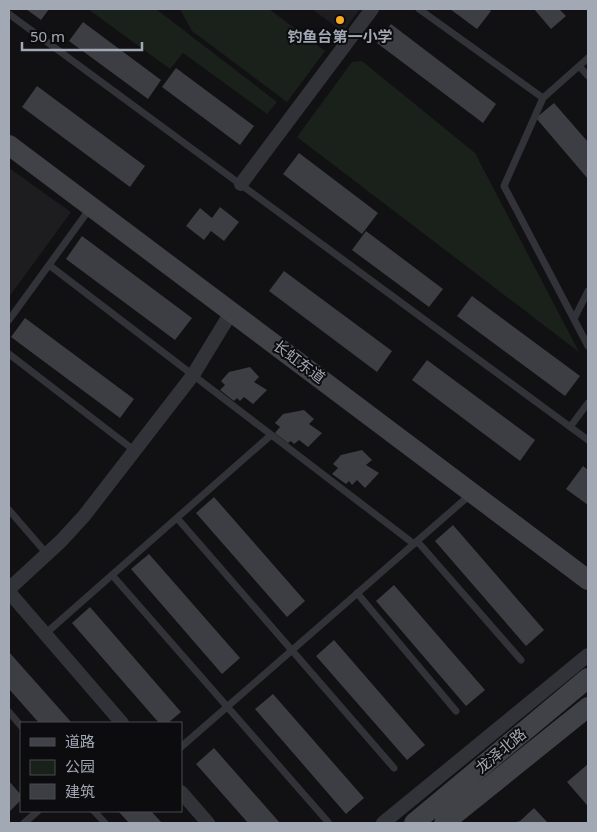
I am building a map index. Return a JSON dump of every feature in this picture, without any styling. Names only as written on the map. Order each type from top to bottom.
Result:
[{"type":"street","points":[[242,184],[372,9]]},
{"type":"street","name":"长虹东道","points":[[9,144],[588,580]]},
{"type":"street","points":[[121,722],[9,591],[84,516],[193,375],[232,311]]},
{"type":"street","points":[[383,823],[588,655]]},
{"type":"street","name":"龙泽北路","points":[[414,823],[588,678]]},
{"type":"street","name":"龙泽北路","points":[[444,823],[588,707]]},
{"type":"street","points":[[182,793],[208,823]]},
{"type":"lane","points":[[419,9],[543,98]]},
{"type":"lane","points":[[9,14],[588,440]]},
{"type":"lane","points":[[588,58],[543,98],[504,186],[588,346]]},
{"type":"lane","points":[[580,66],[588,76]]},
{"type":"lane","points":[[9,320],[92,206]]},
{"type":"lane","points":[[49,265],[415,542],[521,660]]},
{"type":"lane","points":[[574,319],[588,290]]},
{"type":"lane","points":[[9,354],[135,451]]},
{"type":"lane","points":[[570,427],[588,403]]},
{"type":"lane","points":[[44,634],[272,435]]},
{"type":"lane","points":[[182,746],[473,492]]},
{"type":"lane","points":[[9,510],[47,554]]},
{"type":"lane","points":[[177,518],[394,768]]},
{"type":"lane","points":[[112,576],[328,822]]},
{"type":"lane","points":[[357,594],[456,712]]},
{"type":"lane","points":[[9,712],[20,725]]},
{"type":"lane","points":[[24,823],[37,812]]},
{"type":"lane","points":[[95,812],[105,823]]},
{"type":"shaded area","name":"钓鱼台第一小学","points":[[312,9],[360,9],[343,32]]},
{"type":"shaded area","points":[[9,168],[71,212],[9,297]]},
{"type":"green space","points":[[88,9],[156,9],[277,102],[267,114],[183,53],[170,69]]},
{"type":"green space","points":[[180,9],[269,9],[325,51],[287,102],[192,31]]},
{"type":"green space","points":[[362,61],[475,153],[579,352],[297,137],[352,62]]},
{"type":"building","points":[[26,9],[49,9],[41,20]]},
{"type":"building","points":[[450,9],[488,9],[491,11],[477,29]]},
{"type":"building","points":[[534,9],[559,9],[566,16],[551,29]]},
{"type":"building","points":[[83,22],[161,80],[148,99],[69,41]]},
{"type":"building","points":[[391,24],[496,104],[483,123],[377,43]]},
{"type":"building","points":[[176,68],[254,126],[240,145],[162,87]]},
{"type":"building","points":[[37,86],[145,166],[130,187],[22,107]]},
{"type":"building","points":[[554,103],[588,142],[588,179],[536,118]]},
{"type":"building","points":[[299,153],[378,213],[362,234],[283,174]]},
{"type":"building","points":[[220,207],[239,222],[224,241],[211,231],[204,240],[186,226],[200,208],[212,218]]},
{"type":"building","points":[[366,231],[443,289],[429,307],[352,250]]},
{"type":"building","points":[[82,236],[192,318],[175,340],[66,259]]},
{"type":"building","points":[[284,271],[392,351],[377,372],[269,291]]},
{"type":"building","points":[[472,296],[580,376],[565,396],[457,316]]},
{"type":"building","points":[[25,318],[134,399],[120,418],[11,337]]},
{"type":"building","points":[[427,360],[535,440],[520,461],[412,380]]},
{"type":"building","points":[[250,367],[259,377],[254,382],[267,390],[253,404],[244,397],[240,401],[237,398],[234,401],[220,390],[225,385],[221,381],[229,372]]},
{"type":"building","points":[[304,410],[314,419],[309,424],[322,433],[308,447],[299,440],[294,444],[291,441],[288,443],[275,433],[280,427],[275,423],[283,414]]},
{"type":"building","points":[[362,450],[372,460],[366,465],[379,473],[365,488],[357,480],[352,485],[349,481],[346,484],[332,474],[338,468],[333,464],[341,455]]},
{"type":"building","points":[[583,466],[588,470],[588,505],[566,489]]},
{"type":"building","points":[[214,497],[305,601],[287,617],[196,513]]},
{"type":"building","points":[[453,525],[544,630],[526,646],[435,541]]},
{"type":"building","points":[[149,554],[240,658],[222,674],[131,569]]},
{"type":"building","points":[[394,585],[485,690],[466,706],[376,601]]},
{"type":"building","points":[[90,607],[181,712],[169,722],[158,722],[72,623]]},
{"type":"building","points":[[334,640],[425,745],[407,760],[316,656]]},
{"type":"building","points":[[9,652],[71,722],[38,722],[9,689]]},
{"type":"building","points":[[273,694],[364,798],[346,814],[255,709]]},
{"type":"building","points":[[214,748],[280,823],[248,823],[196,764]]},
{"type":"building","points":[[588,764],[588,804],[587,805],[567,782]]},
{"type":"building","points":[[9,781],[20,794],[20,801],[9,812]]},
{"type":"building","points":[[534,808],[548,823],[513,823],[520,821]]},
{"type":"building","points":[[119,812],[152,812],[162,823],[129,823]]},
{"type":"place","name":"钓鱼台第一小学","points":[[340,20]]}]
